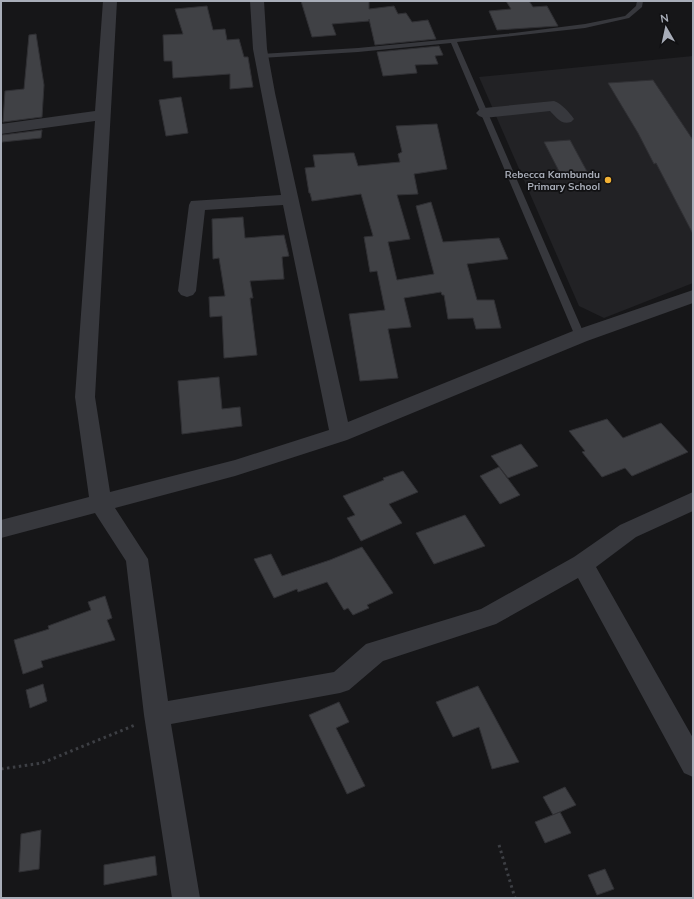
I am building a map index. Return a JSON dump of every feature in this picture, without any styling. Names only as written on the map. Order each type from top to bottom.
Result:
[{"type":"street","points":[[110,1],[85,397],[101,504],[137,559],[157,715],[186,898]]},
{"type":"street","points":[[257,1],[257,22],[261,56],[289,200],[340,434]]},
{"type":"street","points":[[484,113],[554,106],[566,119]]},
{"type":"street","points":[[1,129],[103,115]]},
{"type":"street","points":[[187,291],[197,205],[289,200]]},
{"type":"street","points":[[1,529],[235,468],[340,434],[580,336],[693,296]]},
{"type":"street","points":[[157,715],[340,682],[375,652],[488,617],[582,564],[628,531],[693,501]]},
{"type":"street","points":[[582,564],[693,764]]},
{"type":"lane","points":[[261,56],[358,50],[584,26],[627,17],[639,7],[640,1]]},
{"type":"lane","points":[[453,41],[580,336]]},
{"type":"path","points":[[1,769],[42,763],[157,715]]},
{"type":"path","points":[[499,845],[515,898]]},
{"type":"shaded area","name":"Rebecca Kambundu Primary School","points":[[693,56],[693,283],[604,318],[579,306],[479,77]]},
{"type":"building","points":[[301,1],[369,1],[369,9],[394,6],[398,14],[406,13],[412,22],[428,20],[436,39],[375,45],[369,19],[369,21],[332,24],[336,35],[312,37]]},
{"type":"building","points":[[506,1],[529,1],[533,7],[547,6],[558,26],[497,30],[489,11],[511,9]]},
{"type":"building","points":[[207,6],[213,30],[225,29],[227,40],[239,39],[244,57],[248,57],[253,87],[230,89],[230,74],[173,78],[172,61],[164,61],[163,35],[183,34],[175,9]]},
{"type":"building","points":[[36,34],[44,85],[42,117],[3,122],[5,91],[24,89],[29,35]]},
{"type":"building","points":[[439,46],[443,55],[435,56],[438,64],[415,65],[417,73],[383,76],[377,52]]},
{"type":"building","points":[[653,80],[693,140],[693,234],[656,163],[654,164],[638,133],[608,83]]},
{"type":"building","points":[[181,97],[188,133],[166,136],[159,100]]},
{"type":"building","points":[[437,124],[447,169],[414,174],[418,194],[397,195],[410,239],[388,242],[397,280],[434,274],[416,206],[431,202],[443,242],[499,238],[508,259],[467,264],[477,300],[494,300],[501,328],[476,329],[473,318],[448,319],[444,295],[442,295],[441,292],[404,298],[411,327],[388,329],[398,378],[360,381],[349,314],[385,310],[377,271],[370,272],[364,237],[373,236],[361,194],[312,201],[309,193],[305,168],[315,167],[313,155],[354,153],[358,166],[400,162],[398,154],[402,152],[396,126]]},
{"type":"building","points":[[42,130],[41,138],[2,142],[2,135]]},
{"type":"building","points":[[570,140],[590,177],[563,179],[544,142]]},
{"type":"building","points":[[243,217],[245,238],[284,235],[289,256],[282,257],[284,279],[250,281],[253,298],[250,298],[257,355],[224,358],[222,316],[210,317],[209,297],[225,296],[219,258],[213,259],[212,219]]},
{"type":"building","points":[[219,377],[222,409],[240,407],[242,426],[182,434],[178,381]]},
{"type":"building","points":[[607,419],[623,438],[661,423],[688,452],[632,476],[625,468],[602,477],[582,452],[585,451],[569,431]]},
{"type":"building","points":[[521,444],[538,466],[508,478],[491,456]]},
{"type":"building","points":[[499,467],[520,495],[500,504],[480,476]]},
{"type":"building","points":[[403,471],[418,492],[389,504],[402,523],[361,541],[347,518],[355,515],[343,496],[384,480],[383,478]]},
{"type":"building","points":[[465,515],[485,546],[434,564],[416,533]]},
{"type":"building","points":[[362,547],[393,593],[367,605],[369,608],[353,615],[348,608],[344,610],[327,582],[298,592],[297,589],[274,598],[254,559],[271,554],[282,576],[330,560]]},
{"type":"building","points":[[105,596],[112,618],[107,620],[115,640],[41,661],[43,667],[23,674],[14,640],[49,629],[48,626],[91,610],[88,602]]},
{"type":"building","points":[[43,684],[47,701],[30,708],[26,690]]},
{"type":"building","points":[[478,686],[519,762],[492,769],[479,727],[453,737],[436,702]]},
{"type":"building","points":[[339,702],[349,722],[336,728],[365,786],[347,794],[309,715]]},
{"type":"building","points":[[565,787],[576,805],[553,815],[543,797]]},
{"type":"building","points":[[560,812],[571,833],[545,843],[535,822]]},
{"type":"building","points":[[41,830],[39,869],[19,872],[21,834]]},
{"type":"building","points":[[155,856],[157,875],[104,885],[104,865]]},
{"type":"building","points":[[605,869],[614,889],[597,895],[588,875]]},
{"type":"place","name":"Rebecca Kambundu Primary School","points":[[608,180]]}]
